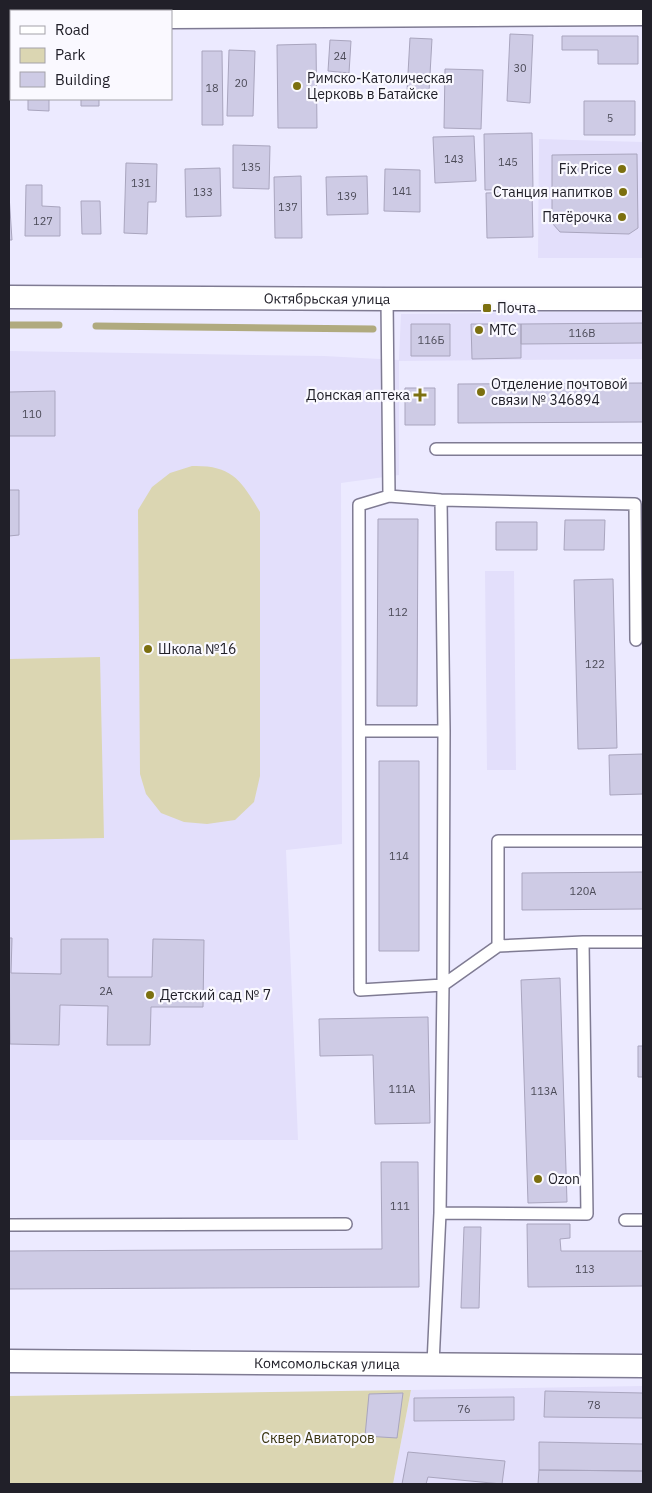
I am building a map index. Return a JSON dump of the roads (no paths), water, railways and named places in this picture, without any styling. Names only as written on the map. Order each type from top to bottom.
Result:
[{"type":"street","points":[[172,17],[643,14]]},
{"type":"street","name":"Октябрьская улица","points":[[9,297],[643,299]]},
{"type":"street","name":"Комсомольская улица","points":[[9,1360],[643,1366]]},
{"type":"lane","points":[[387,299],[389,496]]},
{"type":"lane","points":[[436,450],[643,449]]},
{"type":"lane","points":[[636,640],[635,504],[441,500],[389,496],[359,505],[360,990],[442,985],[498,946],[583,942],[643,942]]},
{"type":"lane","points":[[433,1364],[440,1214],[444,731],[441,500]]},
{"type":"lane","points":[[360,731],[444,731]]},
{"type":"lane","points":[[498,946],[498,841],[643,841]]},
{"type":"lane","points":[[440,1214],[587,1214],[583,942]]},
{"type":"lane","points":[[625,1220],[643,1220]]},
{"type":"lane","points":[[9,1225],[346,1224]]},
{"type":"waterway","points":[[9,325],[59,325]]},
{"type":"waterway","points":[[96,326],[373,329]]},
{"type":"place","name":"Римско-Католическая Церковь в Батайске","points":[[297,86]]},
{"type":"place","name":"Fix Price","points":[[622,169]]},
{"type":"place","name":"Станция напитков","points":[[623,192]]},
{"type":"place","name":"Пятёрочка","points":[[622,217]]},
{"type":"place","name":"Почта","points":[[487,308]]},
{"type":"place","name":"МТС","points":[[479,330]]},
{"type":"place","name":"Отделение почтовой связи № 346894","points":[[481,392]]},
{"type":"place","name":"Донская аптека","points":[[420,395]]},
{"type":"place","name":"Школа №16","points":[[148,649]]},
{"type":"place","name":"Детский сад № 7","points":[[150,995]]},
{"type":"place","name":"Ozon","points":[[538,1179]]},
{"type":"park label","name":"Сквер Авиаторов","points":[[318,1438]]}]
